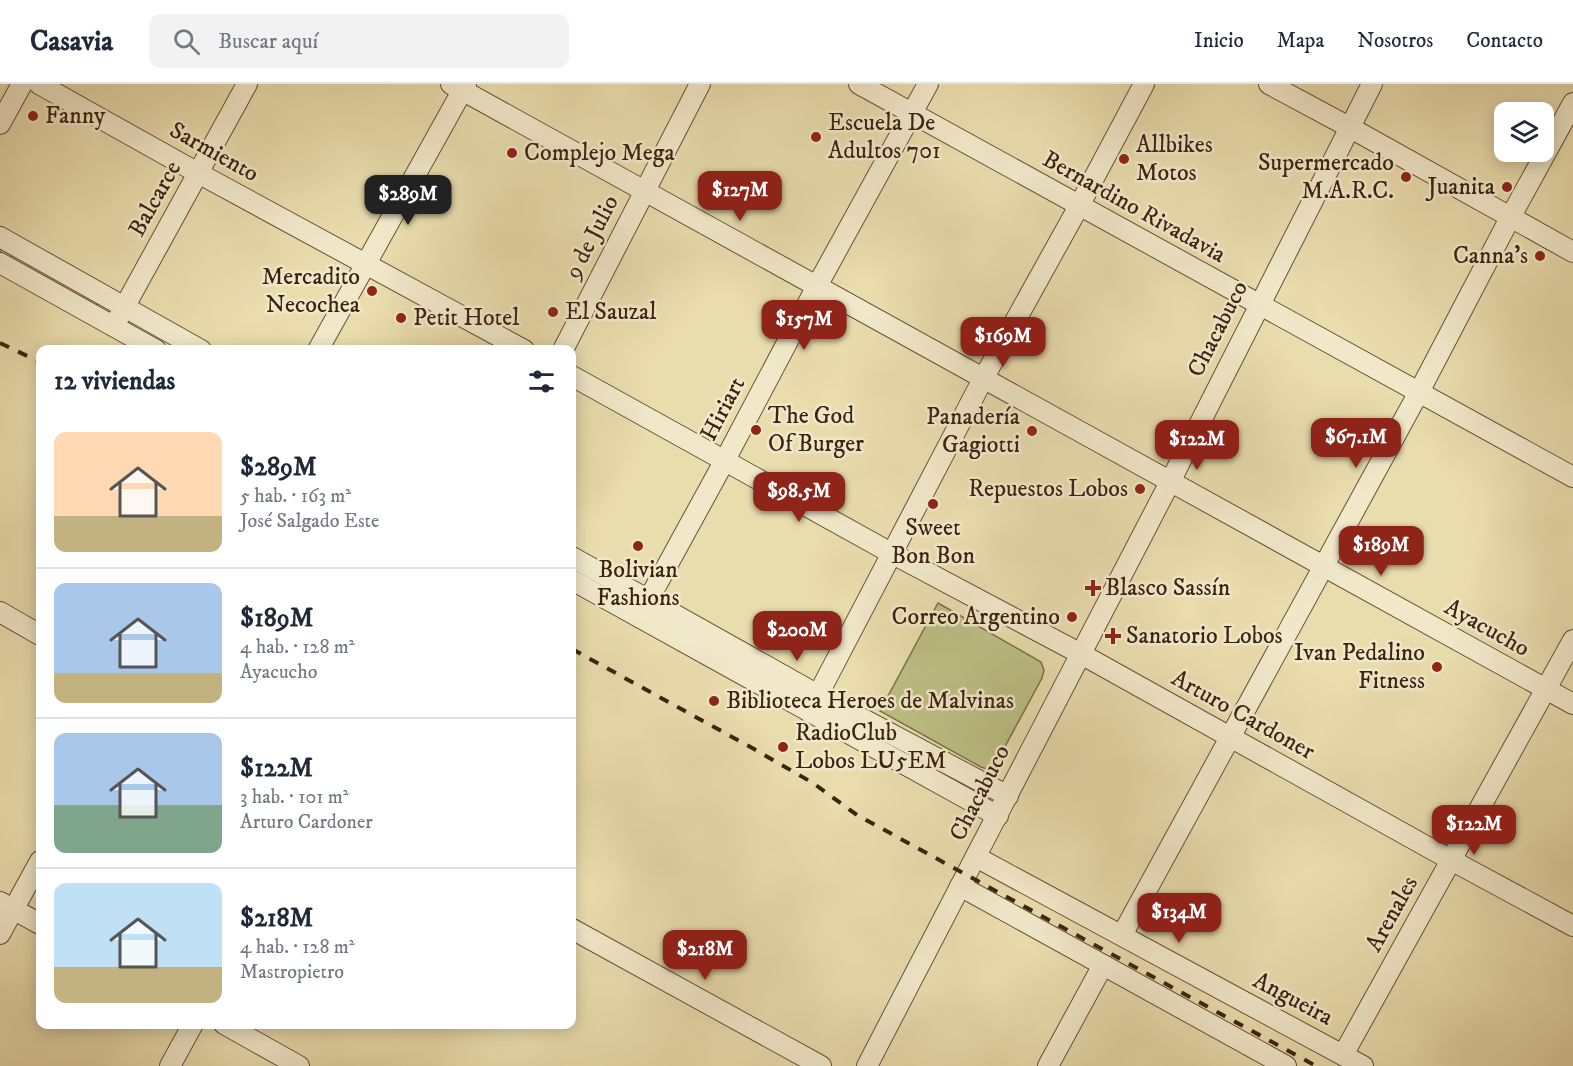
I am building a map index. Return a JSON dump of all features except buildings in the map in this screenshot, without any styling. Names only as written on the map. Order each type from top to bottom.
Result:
[{"type":"street","points":[[0,124],[22,84]]},
{"type":"street","name":"Sarmiento","points":[[39,84],[365,264]]},
{"type":"street","name":"Balcarce","points":[[114,326],[247,84]]},
{"type":"street","name":"9 de Julio","points":[[565,345],[700,84]]},
{"type":"street","name":"Bernardino Rivadavia","points":[[860,84],[1573,477]]},
{"type":"street","name":"Hiriart","points":[[644,609],[928,84]]},
{"type":"street","points":[[813,703],[983,378],[1144,84]]},
{"type":"street","points":[[1269,84],[1573,252]]},
{"type":"street","name":"Chacabuco","points":[[867,1066],[1170,482],[1372,84]]},
{"type":"street","points":[[321,345],[460,86]]},
{"type":"street","name":"Ayacucho","points":[[460,86],[645,191],[1573,704]]},
{"type":"street","points":[[1122,935],[1419,393],[1573,103]]},
{"type":"street","points":[[0,237],[192,345]]},
{"type":"street","points":[[0,263],[147,345]]},
{"type":"street","points":[[365,264],[515,345]]},
{"type":"street","name":"Arturo Cardoner","points":[[576,377],[891,553],[1081,654],[1573,926]]},
{"type":"street","points":[[576,560],[644,609],[813,703],[998,816]]},
{"type":"street","points":[[576,582],[644,609]]},
{"type":"street","points":[[0,612],[36,633]]},
{"type":"street","name":"Arenales","points":[[1343,1055],[1573,640]]},
{"type":"street","points":[[813,703],[1008,796]]},
{"type":"street","name":"Angueira","points":[[976,857],[1363,1066]]},
{"type":"street","points":[[0,934],[7,906],[36,866]]},
{"type":"street","points":[[960,886],[1286,1066]]},
{"type":"street","points":[[7,906],[36,922]]},
{"type":"street","points":[[576,931],[821,1066]]},
{"type":"street","points":[[1048,1066],[1103,965]]},
{"type":"street","points":[[170,1066],[190,1029]]},
{"type":"street","points":[[233,1029],[299,1066]]},
{"type":"green space","points":[[0,246],[98,304],[94,306],[0,252]]},
{"type":"green space","points":[[938,603],[1041,662],[1044,670],[1042,678],[995,765],[990,770],[880,711]]},
{"type":"green space","points":[[832,713],[981,792],[980,796]]},
{"type":"railway","points":[[0,343],[36,360]]},
{"type":"railway","points":[[576,651],[813,783],[857,815],[1316,1066]]},
{"type":"place","name":"Fanny","points":[[33,116]]},
{"type":"place","name":"Escuela De Adultos 701","points":[[816,137]]},
{"type":"place","name":"Complejo Mega","points":[[512,153]]},
{"type":"place","name":"Allbikes Motos","points":[[1124,159]]},
{"type":"place","name":"Supermercado M.A.R.C.","points":[[1406,177]]},
{"type":"place","name":"Juanita","points":[[1507,187]]},
{"type":"place","name":"Canna's","points":[[1540,256]]},
{"type":"place","name":"Mercadito Necochea","points":[[372,291]]},
{"type":"place","name":"El Sauzal","points":[[553,312]]},
{"type":"place","name":"Petit Hotel","points":[[401,318]]},
{"type":"place","name":"The God Of Burger","points":[[756,430]]},
{"type":"place","name":"Panadería Gagiotti","points":[[1032,431]]},
{"type":"place","name":"Repuestos Lobos","points":[[1140,489]]},
{"type":"place","name":"Sweet Bon Bon","points":[[933,504]]},
{"type":"place","name":"Bolivian Fashions","points":[[638,546]]},
{"type":"place","name":"Blasco Sassín","points":[[1093,588]]},
{"type":"place","name":"Correo Argentino","points":[[1072,617]]},
{"type":"place","name":"Sanatorio Lobos","points":[[1113,636]]},
{"type":"place","name":"Ivan Pedalino Fitness","points":[[1437,667]]},
{"type":"place","name":"Biblioteca Heroes de Malvinas","points":[[714,701]]},
{"type":"place","name":"RadioClub Lobos LU5EM","points":[[783,747]]}]
